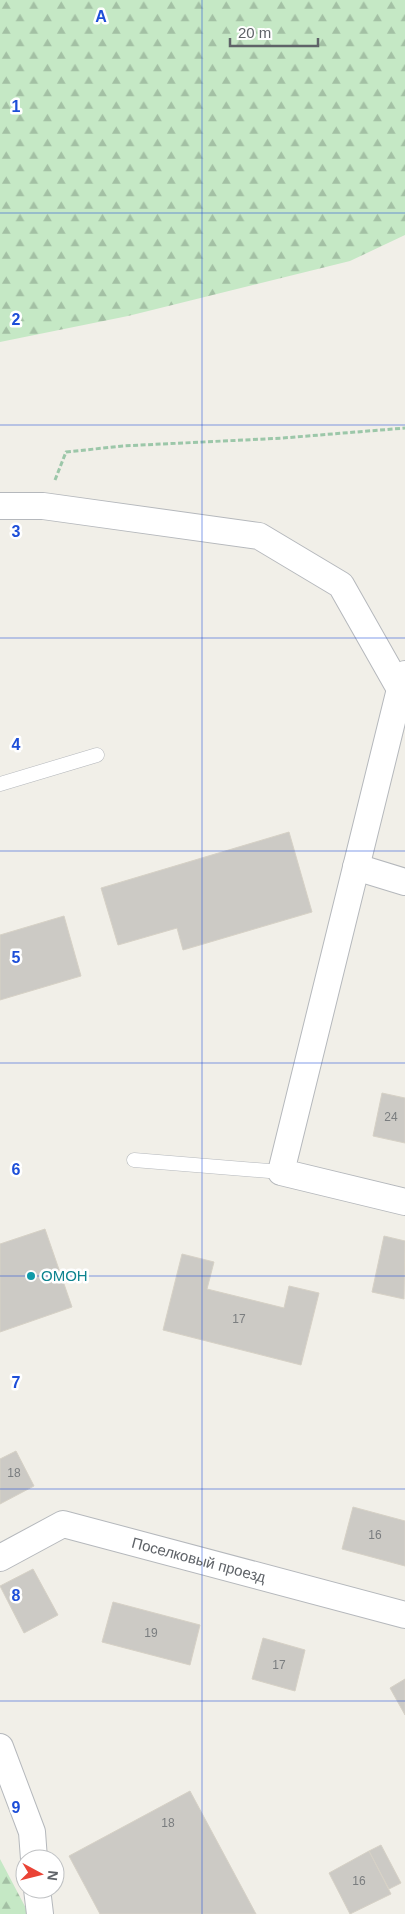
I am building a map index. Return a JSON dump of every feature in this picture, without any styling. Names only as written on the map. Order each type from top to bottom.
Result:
[{"type":"street","points":[[0,506],[43,506],[259,536],[342,585],[402,681],[281,1172],[405,1202]]},
{"type":"street","points":[[356,867],[405,882]]},
{"type":"street","name":"Поселковый проезд","points":[[0,1558],[63,1524],[405,1615]]},
{"type":"street","points":[[0,1747],[32,1832],[33,1849]]},
{"type":"street","points":[[38,1899],[40,1914]]},
{"type":"lane","points":[[0,784],[97,755]]},
{"type":"lane","points":[[134,1160],[281,1172]]},
{"type":"path","points":[[43,506],[66,452],[123,446],[283,438],[405,428]]},
{"type":"green space","points":[[0,0],[405,0],[405,235],[350,261],[128,316],[0,342]]},
{"type":"green space","points":[[0,1859],[15,1887],[15,1899],[21,1899],[29,1914],[0,1914]]},
{"type":"building","points":[[289,832],[312,912],[183,950],[177,928],[118,945],[101,888]]},
{"type":"building","points":[[64,916],[81,976],[0,1000],[0,935]]},
{"type":"building","points":[[382,1093],[405,1098],[405,1143],[373,1136]]},
{"type":"building","name":"ОМОН","points":[[45,1229],[72,1307],[0,1332],[0,1244]]},
{"type":"building","points":[[384,1236],[405,1241],[404,1299],[372,1292]]},
{"type":"building","points":[[182,1254],[214,1262],[207,1289],[284,1308],[289,1286],[319,1293],[301,1365],[163,1330]]},
{"type":"building","points":[[16,1451],[34,1486],[0,1504],[0,1459]]},
{"type":"building","points":[[353,1507],[405,1521],[405,1566],[342,1549]]},
{"type":"building","points":[[33,1569],[58,1615],[24,1633],[0,1586]]},
{"type":"building","points":[[113,1602],[200,1625],[190,1665],[102,1642]]},
{"type":"building","points":[[263,1638],[305,1650],[295,1691],[252,1679]]},
{"type":"building","points":[[405,1679],[405,1715],[390,1688]]},
{"type":"building","points":[[190,1791],[256,1914],[100,1914],[69,1856]]},
{"type":"building","points":[[381,1845],[401,1883],[389,1889],[369,1851]]},
{"type":"building","points":[[369,1851],[391,1894],[350,1914],[329,1873]]},
{"type":"place","name":"ОМОН","points":[[31,1276]]}]
